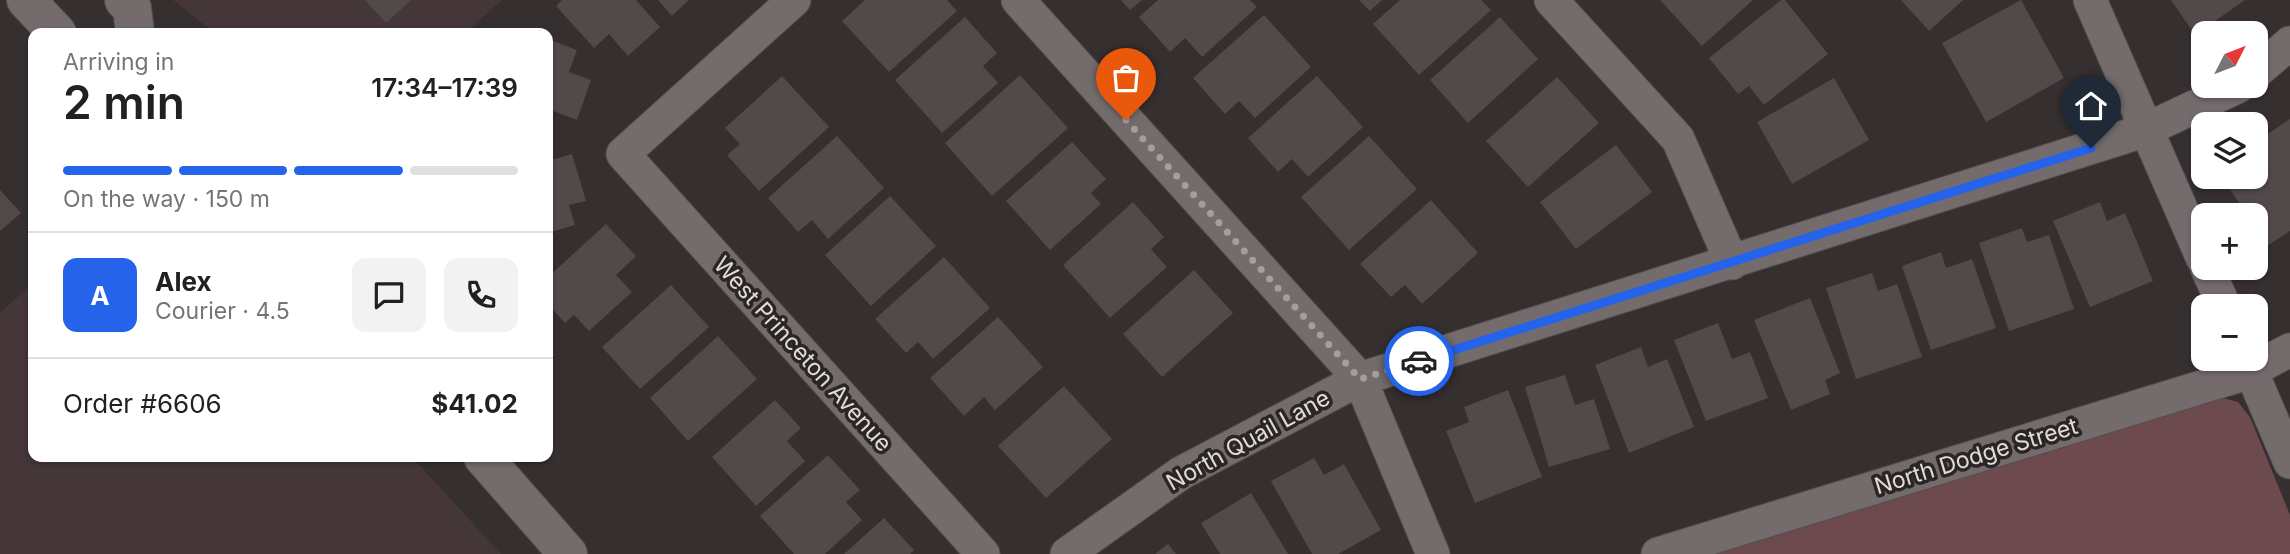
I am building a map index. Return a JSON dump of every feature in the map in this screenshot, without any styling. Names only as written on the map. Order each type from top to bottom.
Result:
[{"type":"main road","points":[[26,0],[52,28]]},
{"type":"main road","points":[[124,0],[131,8],[134,28]]},
{"type":"main road","points":[[487,462],[568,554]]},
{"type":"street","name":"West Princeton Avenue","points":[[794,0],[623,154],[983,554]]},
{"type":"street","points":[[1018,0],[1360,379],[1433,554]]},
{"type":"street","points":[[1551,0],[1678,139],[1732,263]]},
{"type":"street","points":[[2090,0],[2191,231]]},
{"type":"street","points":[[2268,62],[2290,43]]},
{"type":"street","name":"North Quail Lane","points":[[1067,554],[1181,473],[1360,379],[2148,129],[2214,98]]},
{"type":"street","name":"North Dodge Street","points":[[2268,357],[2290,350]]},
{"type":"street","name":"North Dodge Street","points":[[1658,554],[2230,378],[2239,371]]},
{"type":"street","points":[[2251,371],[2290,462]]},
{"type":"shaded area","points":[[173,0],[502,0],[471,28],[209,28]]},
{"type":"shaded area","points":[[28,288],[28,462],[417,462],[501,554],[0,554],[0,313]]},
{"type":"shaded area","points":[[2215,396],[2238,402],[2250,417],[2290,515],[2290,554],[1706,554]]},
{"type":"building","points":[[365,0],[411,0],[386,23]]},
{"type":"building","points":[[562,0],[636,0],[660,27],[628,56],[609,34],[594,48],[556,6]]},
{"type":"building","points":[[658,0],[689,0],[672,16]]},
{"type":"building","points":[[865,0],[947,0],[957,11],[889,72],[842,21]]},
{"type":"building","points":[[1121,0],[1142,0],[1130,10]]},
{"type":"building","points":[[1158,0],[1250,0],[1257,7],[1202,57],[1185,38],[1170,52],[1139,17]]},
{"type":"building","points":[[1359,0],[1382,0],[1370,11]]},
{"type":"building","points":[[1400,0],[1481,0],[1491,10],[1419,75],[1373,24]]},
{"type":"building","points":[[1660,0],[1753,0],[1702,46]]},
{"type":"building","points":[[1781,0],[1785,0],[1828,54],[1764,105],[1749,86],[1738,94],[1709,58]]},
{"type":"building","points":[[1901,0],[1963,0],[1929,31]]},
{"type":"building","points":[[2021,0],[2064,78],[1986,122],[1942,43]]},
{"type":"building","points":[[2171,0],[2245,0],[2215,21],[2191,21],[2191,29]]},
{"type":"building","points":[[1264,15],[1311,67],[1255,118],[1239,101],[1225,114],[1193,78]]},
{"type":"building","points":[[965,17],[997,53],[983,66],[998,83],[942,133],[895,80]]},
{"type":"building","points":[[1500,17],[1538,59],[1468,123],[1430,80]]},
{"type":"building","points":[[553,41],[577,50],[569,72],[591,80],[577,120],[553,111]]},
{"type":"building","points":[[1020,75],[1068,128],[992,196],[945,143]]},
{"type":"building","points":[[782,76],[829,127],[759,191],[727,155],[740,144],[725,128]]},
{"type":"building","points":[[1317,76],[1363,127],[1308,177],[1292,159],[1278,172],[1248,138]]},
{"type":"building","points":[[1557,77],[1599,123],[1528,187],[1486,141]]},
{"type":"building","points":[[1834,78],[1869,140],[1792,184],[1757,122]]},
{"type":"building","points":[[2290,119],[2290,231],[2268,245],[2268,203],[2239,203],[2230,189],[2268,189],[2268,134]]},
{"type":"building","points":[[837,136],[884,188],[828,239],[812,220],[798,232],[768,198]]},
{"type":"building","points":[[1369,136],[1417,189],[1349,250],[1301,197]]},
{"type":"building","points":[[1072,142],[1106,179],[1091,193],[1101,204],[1050,250],[1006,201]]},
{"type":"building","points":[[1616,145],[1652,192],[1576,249],[1540,202]]},
{"type":"building","points":[[572,154],[586,201],[569,205],[575,225],[553,232],[553,160]]},
{"type":"building","points":[[0,190],[21,213],[0,231]]},
{"type":"building","points":[[890,196],[936,246],[871,306],[825,255]]},
{"type":"building","points":[[1431,200],[1478,253],[1422,304],[1405,285],[1391,297],[1360,264]]},
{"type":"building","points":[[1133,202],[1164,237],[1151,249],[1167,267],[1110,318],[1063,265]]},
{"type":"building","points":[[2100,202],[2107,221],[2125,213],[2153,281],[2090,307],[2053,221]]},
{"type":"building","points":[[606,224],[636,256],[616,275],[632,292],[589,331],[574,315],[565,323],[553,310],[553,272]]},
{"type":"building","points":[[2022,228],[2027,242],[2049,235],[2074,309],[2009,331],[1979,243]]},
{"type":"building","points":[[1941,252],[1946,268],[1972,259],[1996,328],[1931,350],[1902,266]]},
{"type":"building","points":[[944,257],[990,308],[933,359],[918,342],[906,353],[875,319]]},
{"type":"building","points":[[1194,270],[1233,313],[1162,377],[1123,334]]},
{"type":"building","points":[[1872,273],[1878,291],[1897,284],[1922,357],[1856,379],[1826,288]]},
{"type":"building","points":[[671,285],[709,327],[640,389],[602,347]]},
{"type":"building","points":[[1810,298],[1840,373],[1825,380],[1830,394],[1791,410],[1754,320]]},
{"type":"building","points":[[998,317],[1043,367],[995,410],[984,397],[964,416],[930,378]]},
{"type":"building","points":[[1718,323],[1732,359],[1750,352],[1768,398],[1706,421],[1674,340]]},
{"type":"building","points":[[718,336],[757,379],[688,441],[650,398]]},
{"type":"building","points":[[1641,347],[1648,367],[1667,359],[1694,427],[1629,453],[1595,365]]},
{"type":"building","points":[[1565,375],[1575,405],[1594,399],[1610,449],[1549,467],[1525,387]]},
{"type":"building","points":[[1064,386],[1112,439],[1046,498],[998,446]]},
{"type":"building","points":[[1508,390],[1542,477],[1475,503],[1446,431],[1469,422],[1464,407]]},
{"type":"building","points":[[775,400],[801,428],[787,441],[805,461],[756,506],[712,457]]},
{"type":"building","points":[[828,455],[860,490],[846,502],[862,520],[825,554],[794,554],[760,516]]},
{"type":"building","points":[[1314,458],[1324,475],[1344,464],[1381,530],[1338,554],[1312,554],[1271,481]]},
{"type":"building","points":[[1251,493],[1288,554],[1220,554],[1201,523]]},
{"type":"building","points":[[884,518],[914,550],[910,554],[844,554]]},
{"type":"building","points":[[1168,544],[1176,554],[1155,554]]},
{"type":"way so far","points":[[1126,120],[1360,379],[1419,361]]},
{"type":"route","points":[[1419,361],[2091,148]]}]
